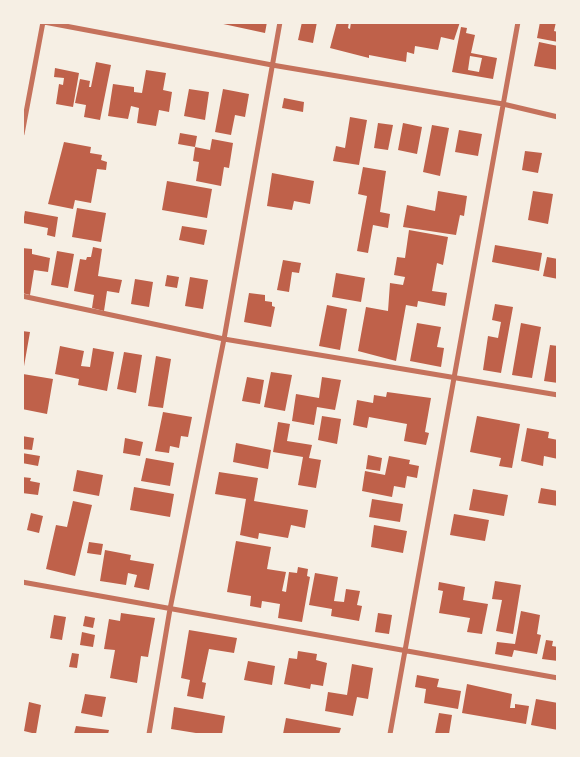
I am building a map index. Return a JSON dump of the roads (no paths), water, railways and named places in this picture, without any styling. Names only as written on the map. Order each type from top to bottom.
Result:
[{"type":"street","points":[[22,134],[44,22],[272,65],[503,104],[558,117]]},
{"type":"street","points":[[149,734],[170,609],[224,339],[280,22]]},
{"type":"street","points":[[390,734],[404,649],[456,377],[518,22]]},
{"type":"street","points":[[22,296],[224,339],[558,395]]},
{"type":"street","points":[[22,582],[558,678]]}]
